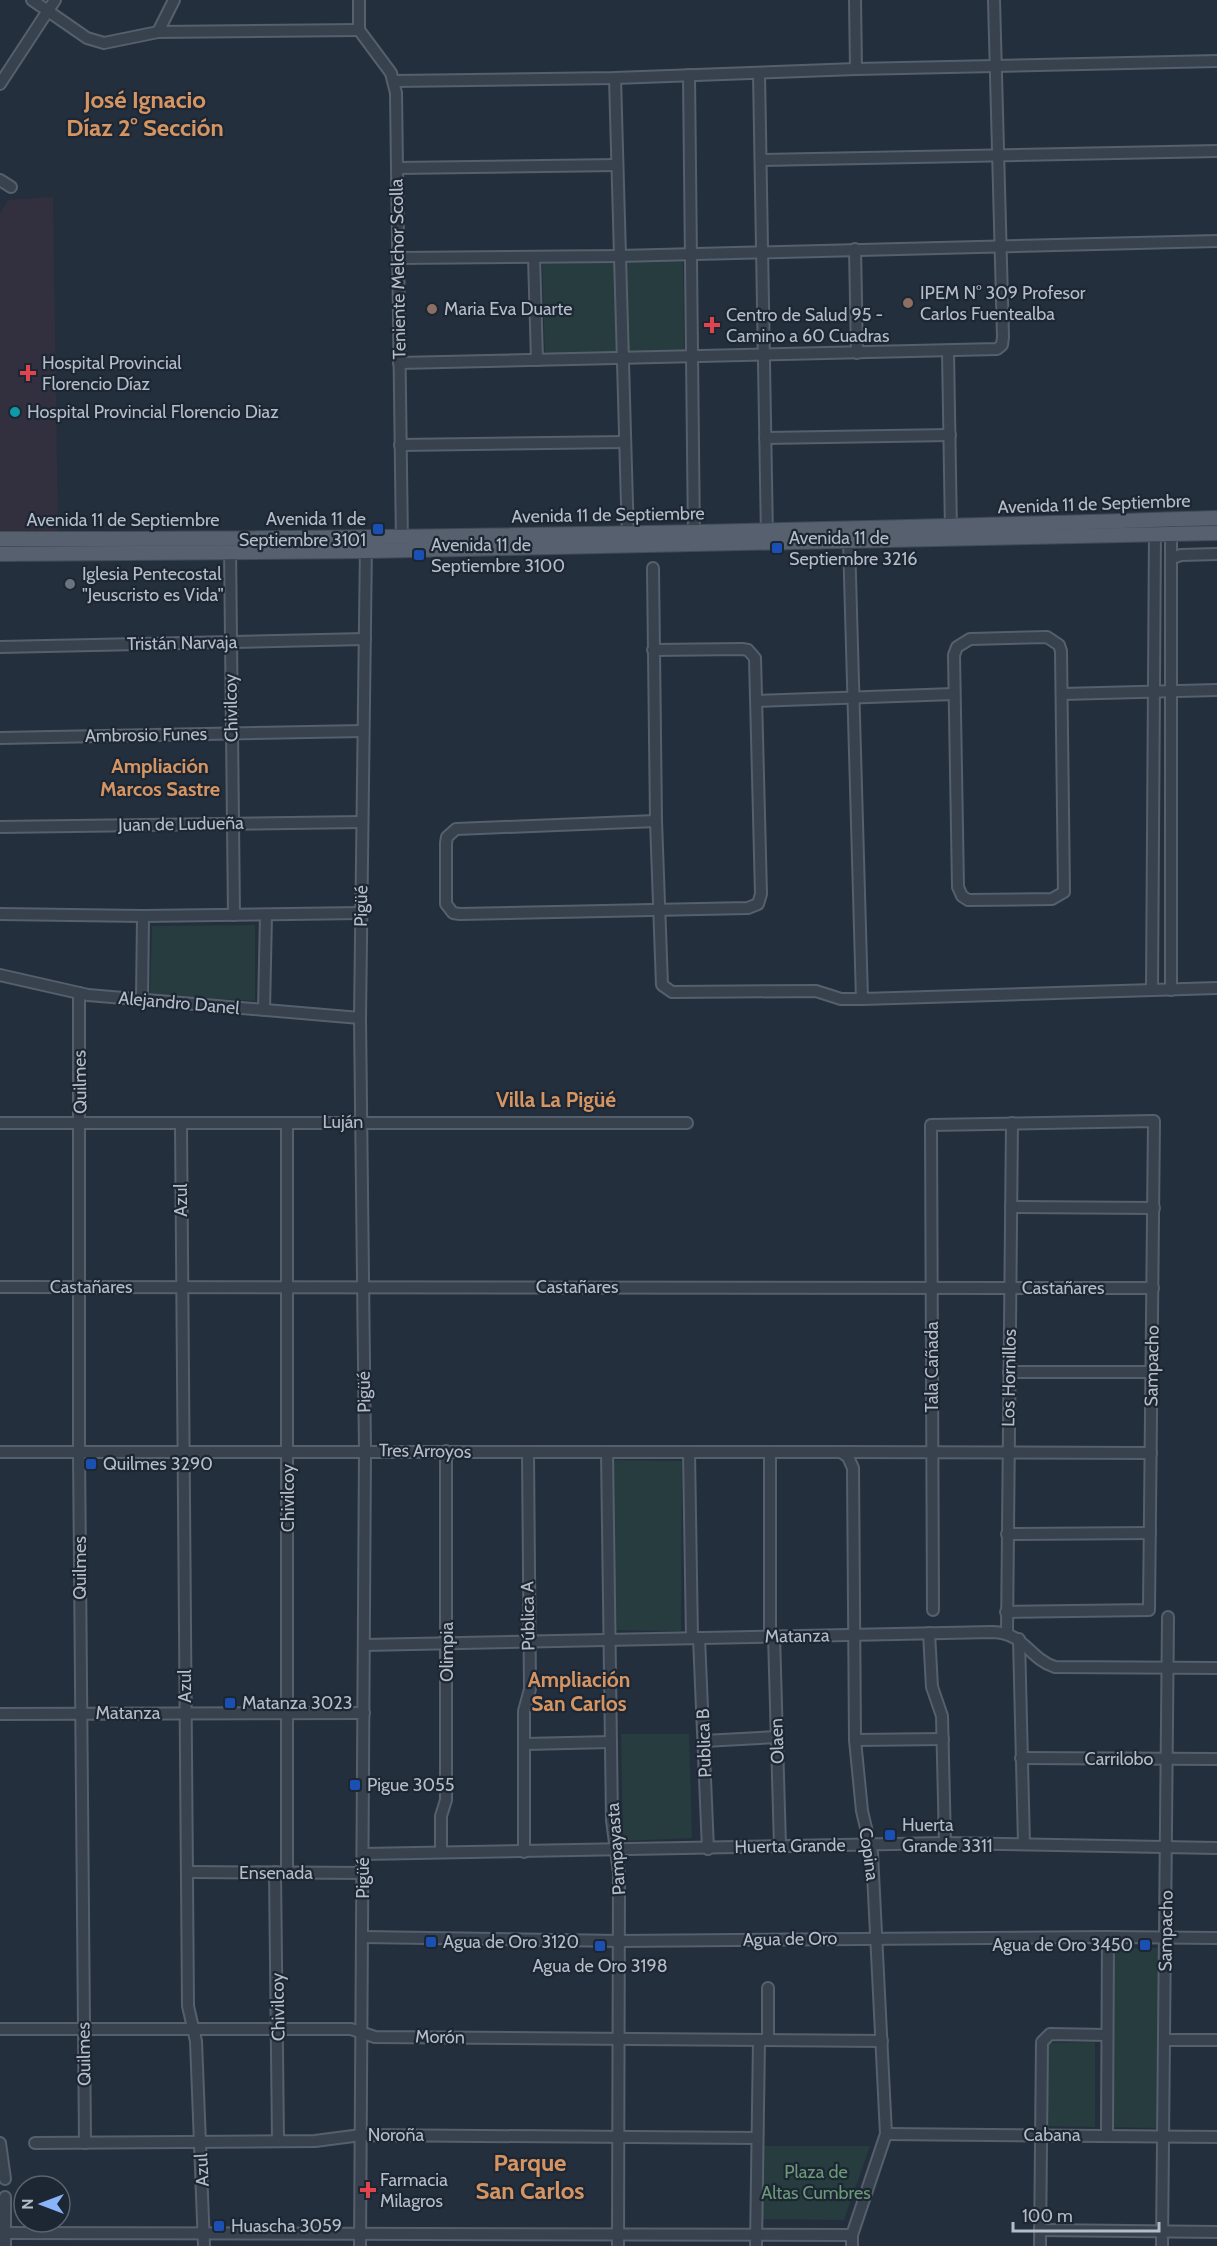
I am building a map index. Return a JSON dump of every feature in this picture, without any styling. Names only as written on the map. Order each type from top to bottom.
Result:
[{"type":"main road","name":"Avenida 11 de Septiembre","points":[[766,536],[849,541],[952,532],[1217,518]]},
{"type":"main road","name":"Avenida 11 de Septiembre","points":[[402,544],[627,532],[694,538]]},
{"type":"main road","name":"Avenida 11 de Septiembre","points":[[0,554],[230,545],[402,544],[628,547],[694,538],[952,532],[1217,533]]},
{"type":"main road","name":"Avenida 11 de Septiembre","points":[[0,539],[230,545]]},
{"type":"street","points":[[32,0],[95,41],[112,42],[158,32],[359,30]]},
{"type":"street","points":[[0,84],[55,0]]},
{"type":"street","points":[[158,32],[174,0]]},
{"type":"street","points":[[359,0],[359,30],[395,81],[615,78],[996,65],[1217,61]]},
{"type":"street","points":[[855,0],[856,69]]},
{"type":"street","points":[[399,363],[992,351],[1002,345],[1002,248],[994,0]]},
{"type":"street","points":[[759,73],[766,536]]},
{"type":"street","points":[[689,75],[694,538]]},
{"type":"street","points":[[615,78],[628,547]]},
{"type":"street","name":"Teniente Melchor Scolla","points":[[395,81],[402,544]]},
{"type":"street","points":[[760,160],[1217,151]]},
{"type":"street","points":[[397,168],[617,165]]},
{"type":"street","points":[[0,180],[11,188]]},
{"type":"street","points":[[399,258],[619,256],[1217,241]]},
{"type":"street","points":[[855,249],[857,353]]},
{"type":"street","points":[[534,257],[537,360]]},
{"type":"street","points":[[948,351],[952,532]]},
{"type":"street","points":[[765,438],[950,435]]},
{"type":"street","points":[[400,445],[625,442]]},
{"type":"street","points":[[1171,519],[1171,990]]},
{"type":"street","points":[[1152,990],[1154,520]]},
{"type":"street","points":[[849,541],[862,999]]},
{"type":"street","name":"Pigüé","points":[[360,2246],[365,1450],[360,1018],[366,544]]},
{"type":"street","name":"Chivilcoy","points":[[230,545],[234,915]]},
{"type":"street","points":[[1172,558],[1181,555],[1217,554]]},
{"type":"street","points":[[653,568],[658,910],[661,979],[666,990],[816,991],[841,999],[862,999],[1217,988]]},
{"type":"street","points":[[1047,637],[1059,645],[1062,694],[1064,892],[1052,899],[972,900],[962,896],[958,887],[954,694],[954,655],[963,641],[1047,637]]},
{"type":"street","name":"Tristán Narvaja","points":[[0,647],[365,639]]},
{"type":"street","points":[[653,650],[748,650],[755,658],[758,701],[761,894],[758,904],[747,908],[459,914],[453,913],[446,904],[446,843],[447,837],[456,830],[656,821]]},
{"type":"street","points":[[1062,694],[1217,690]]},
{"type":"street","points":[[758,701],[954,694]]},
{"type":"street","name":"Ambrosio Funes","points":[[0,738],[363,731]]},
{"type":"street","name":"Juan de Ludueña","points":[[0,827],[363,822]]},
{"type":"street","points":[[0,914],[143,916],[361,914]]},
{"type":"street","points":[[264,1010],[266,915]]},
{"type":"street","points":[[142,1001],[143,916]]},
{"type":"street","name":"Alejandro Danel","points":[[0,975],[79,993],[142,1001],[360,1018]]},
{"type":"street","name":"Quilmes","points":[[79,993],[79,1452],[85,2143]]},
{"type":"street","name":"Sampacho","points":[[1006,1611],[1149,1610],[1152,1372],[1154,1121],[1012,1123]]},
{"type":"street","name":"Luján","points":[[0,1123],[687,1123]]},
{"type":"street","name":"Chivilcoy","points":[[287,1123],[287,1872]]},
{"type":"street","name":"Tala Cañada","points":[[933,1610],[931,1125],[1012,1123]]},
{"type":"street","name":"Los Hornillos","points":[[1007,1632],[1012,1123]]},
{"type":"street","name":"Azul","points":[[181,1124],[185,1713],[189,1872],[188,2006],[194,2028],[204,2246]]},
{"type":"street","points":[[1011,1207],[1154,1208]]},
{"type":"street","name":"Castañares","points":[[0,1287],[1153,1288]]},
{"type":"street","points":[[1009,1372],[1152,1372]]},
{"type":"street","name":"Tres Arroyos","points":[[0,1452],[365,1450],[607,1453],[770,1452],[845,1455],[1151,1453]]},
{"type":"street","name":"Olimpia","points":[[441,1852],[441,1816],[446,1800],[446,1451]]},
{"type":"street","name":"Pública A","points":[[524,1852],[524,1711],[530,1689],[528,1452]]},
{"type":"street","name":"Publica B","points":[[689,1452],[695,1638],[704,1741],[708,1849]]},
{"type":"street","name":"Olaen","points":[[770,1452],[772,1636],[780,1846]]},
{"type":"street","name":"Pampayasta","points":[[607,1453],[612,1820],[616,1851],[620,1941],[618,2246]]},
{"type":"street","name":"Copina","points":[[845,1455],[853,1468],[855,1740],[862,1811],[871,1845],[886,2134],[852,2241]]},
{"type":"street","points":[[1007,1534],[1150,1533]]},
{"type":"street","name":"Sampacho","points":[[1162,2246],[1168,1617]]},
{"type":"street","points":[[1007,1632],[1019,1639],[1047,1665],[1055,1667],[1217,1668]]},
{"type":"street","name":"Matanza","points":[[364,1645],[1007,1632]]},
{"type":"street","points":[[929,1633],[932,1687],[942,1716],[945,1843]]},
{"type":"street","points":[[1019,1639],[1024,1844]]},
{"type":"street","name":"Matanza","points":[[0,1714],[364,1713]]},
{"type":"street","points":[[704,1741],[777,1737]]},
{"type":"street","points":[[855,1740],[943,1739]]},
{"type":"street","points":[[525,1744],[611,1742]]},
{"type":"street","name":"Carrilobo","points":[[1022,1758],[1217,1759]]},
{"type":"street","name":"Huerta Grande","points":[[363,1854],[945,1843],[1217,1848]]},
{"type":"street","name":"Ensenada","points":[[189,1872],[363,1874]]},
{"type":"street","name":"Chivilcoy","points":[[275,1872],[279,2028],[278,2141]]},
{"type":"street","name":"Agua de Oro","points":[[363,1937],[620,1941],[1217,1938]]},
{"type":"street","points":[[1107,2135],[1108,1937]]},
{"type":"street","points":[[756,2246],[757,2138],[768,1988]]},
{"type":"street","name":"Morón","points":[[0,2029],[279,2028],[351,2029],[375,2037],[882,2041]]},
{"type":"street","points":[[1040,2246],[1042,2042],[1046,2036],[1107,2035]]},
{"type":"street","points":[[1164,2040],[1217,2040]]},
{"type":"street","name":"Cabana","points":[[886,2134],[1217,2137]]},
{"type":"street","name":"Noroña","points":[[35,2143],[315,2141],[361,2135],[757,2138]]},
{"type":"street","points":[[0,2143],[5,2179]]},
{"type":"street","points":[[5,2197],[3,2233],[5,2246]]},
{"type":"street","points":[[1040,2230],[1217,2232]]},
{"type":"street","points":[[3,2233],[756,2234],[852,2241]]},
{"type":"shaded area","name":"Hospital Provincial Florencio Díaz","points":[[53,197],[58,531],[0,532],[0,214],[8,200]]},
{"type":"green space","points":[[683,260],[684,351],[628,352],[626,262]]},
{"type":"green space","points":[[614,262],[617,354],[545,354],[542,263]]},
{"type":"green space","points":[[255,925],[255,1001],[150,995],[152,926]]},
{"type":"green space","points":[[612,1460],[682,1461],[681,1631],[611,1630]]},
{"type":"green space","points":[[621,1734],[689,1734],[692,1838],[623,1841]]},
{"type":"green space","points":[[1109,1948],[1159,1948],[1157,2128],[1107,2127]]},
{"type":"green space","points":[[1095,2042],[1095,2127],[1044,2126],[1046,2043]]},
{"type":"green space","name":"Plaza de Altas Cumbres","points":[[762,2146],[870,2146],[844,2220],[761,2219]]},
{"type":"place","name":"IPEM N° 309 Profesor Carlos Fuentealba","points":[[908,303]]},
{"type":"place","name":"Maria Eva Duarte","points":[[432,309]]},
{"type":"place","name":"Centro de Salud 95 - Camino a 60 Cuadras","points":[[712,325]]},
{"type":"place","name":"Hospital Provincial Florencio Díaz","points":[[28,373]]},
{"type":"place","name":"Hospital Provincial Florencio Diaz","points":[[15,412]]},
{"type":"place","name":"Avenida 11 de Septiembre 3101","points":[[378,529]]},
{"type":"place","name":"Avenida 11 de Septiembre 3216","points":[[777,548]]},
{"type":"place","name":"Avenida 11 de Septiembre 3100","points":[[419,555]]},
{"type":"place","name":"Iglesia Pentecostal \"Jeuscristo es Vida\"","points":[[70,584]]},
{"type":"place","name":"Quilmes 3290","points":[[91,1464]]},
{"type":"place","name":"Matanza 3023","points":[[230,1703]]},
{"type":"place","name":"Pigue 3055","points":[[355,1785]]},
{"type":"place","name":"Huerta Grande 3311","points":[[890,1835]]},
{"type":"place","name":"Agua de Oro 3120","points":[[431,1942]]},
{"type":"place","name":"Agua de Oro 3450","points":[[1145,1945]]},
{"type":"place","name":"Agua de Oro 3198","points":[[600,1946]]},
{"type":"place","name":"Farmacia Milagros","points":[[368,2190]]},
{"type":"place","name":"Huascha 3059","points":[[219,2226]]},
{"type":"district","name":"José Ignacio Díaz 2° Sección","points":[[145,114]]},
{"type":"district","name":"Ampliación Marcos Sastre","points":[[160,778]]},
{"type":"district","name":"Villa La Pigüé","points":[[556,1100]]},
{"type":"district","name":"Ampliación San Carlos","points":[[579,1692]]},
{"type":"district","name":"Parque San Carlos","points":[[530,2177]]}]
